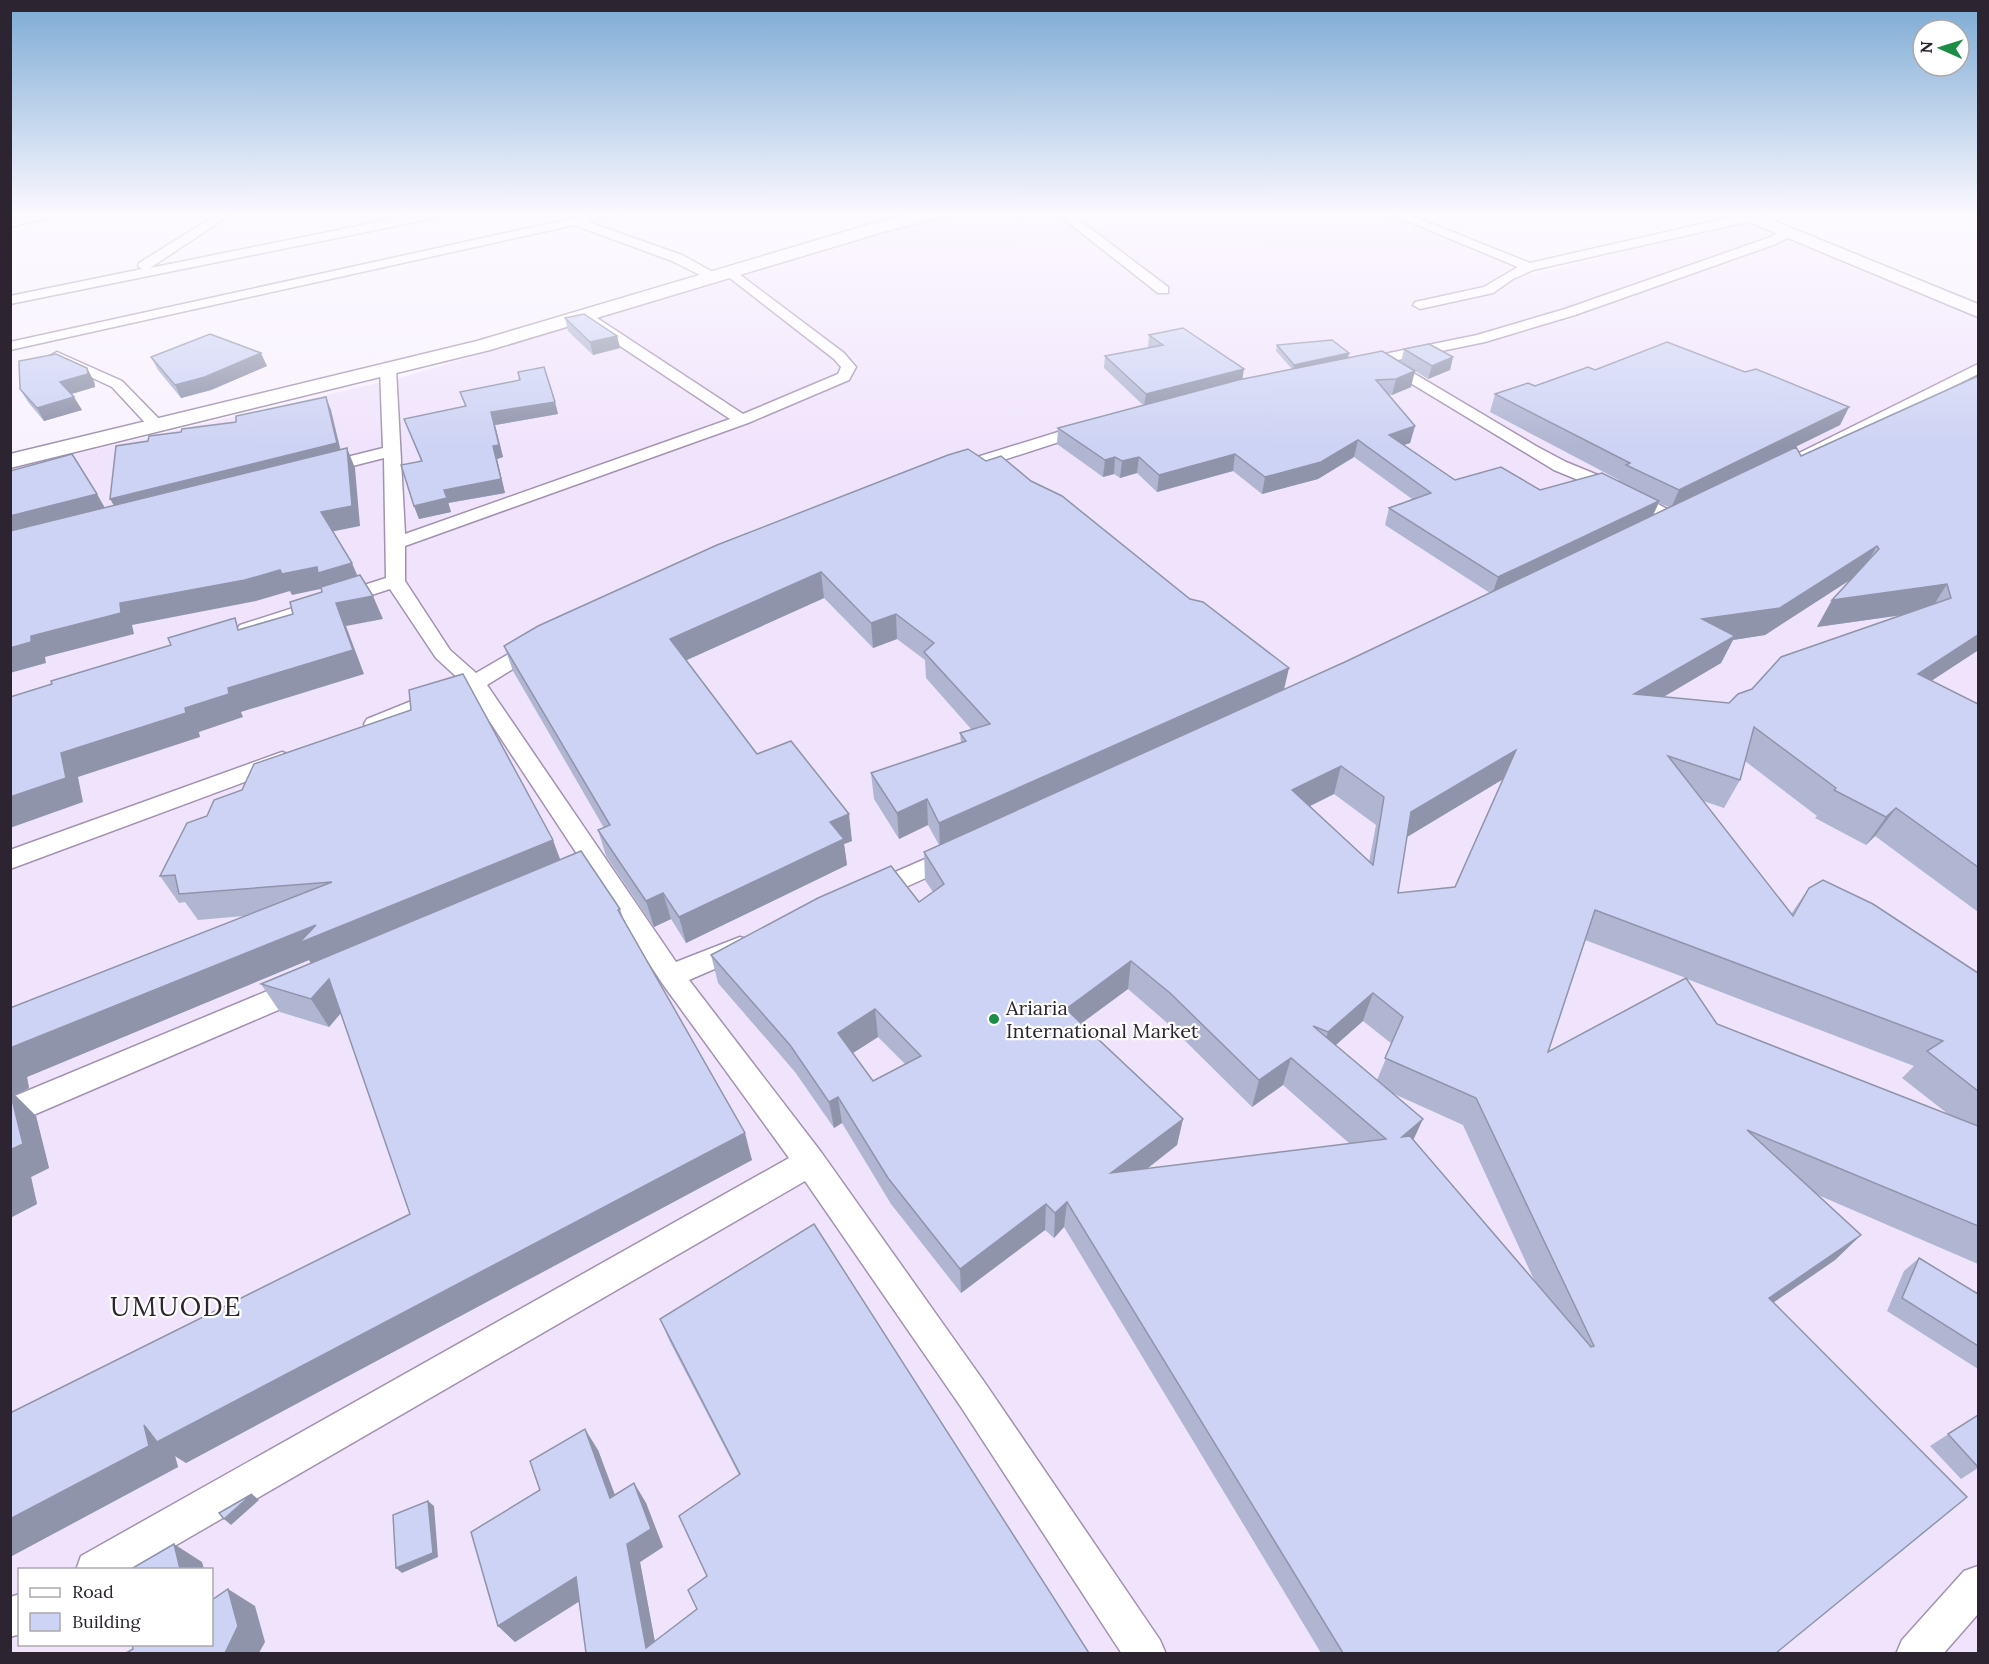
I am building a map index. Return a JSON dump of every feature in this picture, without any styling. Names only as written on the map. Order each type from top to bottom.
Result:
[{"type":"main road","points":[[10,461],[483,346],[670,291]]},
{"type":"main road","points":[[1929,291],[1978,311]]},
{"type":"main road","points":[[1956,291],[1978,299]]},
{"type":"street","points":[[10,300],[54,291]]},
{"type":"street","points":[[10,346],[260,291]]},
{"type":"street","points":[[396,543],[742,420],[825,387],[844,377],[849,367],[839,356],[745,291]]},
{"type":"street","points":[[1420,305],[1485,291]]},
{"type":"street","points":[[1347,366],[1480,339],[1631,291]]},
{"type":"street","points":[[585,316],[742,420]]},
{"type":"street","points":[[28,342],[117,384],[157,426]]},
{"type":"street","points":[[1381,359],[1530,450],[1560,466],[1621,491],[1672,519]]},
{"type":"street","points":[[1766,473],[1978,368]]},
{"type":"street","points":[[388,369],[396,543],[395,581],[443,654],[475,683],[586,869],[671,976],[810,1162],[973,1395],[1146,1653]]},
{"type":"street","points":[[934,476],[1107,423]]},
{"type":"street","points":[[302,474],[392,452]]},
{"type":"street","points":[[1651,529],[1693,508]]},
{"type":"street","points":[[229,635],[395,581]]},
{"type":"street","points":[[354,733],[475,683],[499,666],[559,636]]},
{"type":"street","points":[[10,860],[299,754]]},
{"type":"street","points":[[850,902],[969,848]]},
{"type":"street","points":[[671,976],[755,941]]},
{"type":"street","points":[[10,1112],[322,979]]},
{"type":"street","points":[[97,1568],[810,1162]]},
{"type":"street","points":[[1916,1653],[1978,1585]]},
{"type":"shaded area","name":"Ariaria International Market","points":[[694,291],[1942,291],[1978,305],[1978,1653],[11,1653],[10,469],[403,377]]},
{"type":"building","points":[[584,314],[617,336],[590,342],[565,318]]},
{"type":"building","points":[[1183,328],[1244,369],[1146,394],[1105,356],[1163,345],[1149,335]]},
{"type":"building","points":[[210,334],[261,353],[205,377],[175,385],[151,357]]},
{"type":"building","points":[[1332,340],[1349,353],[1294,365],[1277,345]]},
{"type":"building","points":[[1667,342],[1745,372],[1756,369],[1849,407],[1679,490],[1626,465],[1630,463],[1495,394],[1528,383],[1535,386],[1588,367],[1595,370]]},
{"type":"building","points":[[1429,344],[1453,357],[1432,366],[1404,349]]},
{"type":"building","points":[[1382,351],[1415,371],[1396,379],[1376,380],[1415,426],[1389,435],[1455,480],[1501,467],[1540,490],[1602,473],[1659,501],[1498,577],[1389,508],[1431,493],[1358,440],[1321,462],[1265,477],[1235,454],[1159,475],[1139,457],[1122,461],[1115,457],[1105,460],[1058,428],[1238,380]]},
{"type":"building","points":[[56,354],[87,368],[88,374],[60,382],[74,397],[37,408],[20,389],[19,361]]},
{"type":"building","points":[[544,367],[555,402],[491,412],[499,445],[493,446],[501,479],[444,490],[447,498],[414,506],[401,465],[422,461],[404,419],[466,406],[460,392],[520,380],[518,372]]},
{"type":"building","points":[[1978,376],[1978,635],[1918,674],[1978,704],[1978,867],[1896,808],[1886,817],[1834,790],[1836,788],[1754,727],[1740,780],[1668,756],[1793,916],[1809,888],[1823,880],[1873,904],[1978,973],[1978,1091],[1927,1051],[1943,1041],[1595,910],[1548,1052],[1686,978],[1717,1024],[1978,1126],[1978,1226],[1747,1130],[1861,1235],[1769,1298],[1967,1497],[1776,1653],[1343,1653],[1067,1202],[1055,1213],[1046,1204],[960,1269],[888,1178],[838,1097],[829,1102],[790,1045],[711,955],[818,898],[891,866],[919,902],[944,884],[924,852],[1347,661],[1796,447],[1801,456]],"holes":[[[1877,546],[1879,549],[1832,600],[1947,584],[1951,598],[1781,657],[1752,689],[1738,694],[1729,703],[1634,694],[1735,636],[1702,619],[1780,608]],[[1516,750],[1455,887],[1398,893],[1411,812]],[[1341,766],[1384,797],[1373,865],[1292,790]],[[1131,961],[1170,993],[1259,1080],[1291,1058],[1386,1139],[1111,1173],[1183,1119],[1066,1009]],[[1373,993],[1403,1017],[1385,1058],[1476,1098],[1594,1346],[1591,1347],[1410,1136],[1402,1137],[1423,1119],[1313,1026],[1328,1032]],[[875,1009],[921,1056],[873,1081],[838,1033]]]},
{"type":"building","points":[[326,397],[337,443],[110,499],[116,446],[148,441],[149,436],[181,432],[182,429],[236,422],[236,416]]},
{"type":"building","points":[[347,448],[352,506],[321,512],[352,563],[318,573],[317,567],[282,574],[280,570],[245,580],[120,603],[121,613],[31,636],[31,642],[10,648],[10,531]]},
{"type":"building","points":[[968,449],[986,461],[1001,456],[1031,481],[1062,496],[1190,599],[1203,602],[1289,668],[939,823],[927,799],[897,813],[871,773],[966,741],[960,733],[990,724],[924,652],[934,643],[896,614],[871,623],[821,572],[670,639],[757,754],[791,741],[849,814],[830,822],[844,839],[679,917],[663,893],[646,901],[598,830],[610,825],[504,646],[538,626],[717,545]]},
{"type":"building","points":[[72,454],[97,494],[10,516],[10,471]]},
{"type":"building","points":[[360,575],[373,596],[336,603],[353,650],[228,688],[229,694],[185,708],[186,713],[61,753],[66,778],[10,797],[10,697],[52,684],[51,681],[171,645],[168,638],[235,618],[238,630],[293,614],[290,602],[322,592],[321,587]]},
{"type":"building","points":[[463,674],[553,840],[299,943],[316,925],[10,1048],[10,1008],[332,882],[179,894],[175,875],[160,876],[187,823],[207,816],[214,800],[242,790],[254,764],[411,710],[409,690]]},
{"type":"building","points":[[581,851],[620,909],[618,910],[745,1133],[157,1442],[144,1425],[149,1446],[10,1519],[10,1413],[410,1214],[329,979],[311,999],[261,984]]},
{"type":"building","points":[[10,1091],[23,1144],[10,1150]]},
{"type":"building","points":[[814,1224],[1089,1653],[586,1653],[576,1577],[498,1626],[471,1532],[540,1490],[530,1461],[585,1429],[610,1498],[634,1483],[651,1529],[627,1544],[646,1648],[697,1609],[688,1590],[707,1576],[679,1516],[740,1474],[660,1319]]},
{"type":"building","points":[[1919,1258],[1978,1294],[1978,1346],[1902,1298]]},
{"type":"building","points":[[1978,1415],[1978,1467],[1948,1434]]},
{"type":"building","points":[[252,1494],[224,1519],[219,1513]]},
{"type":"building","points":[[428,1501],[433,1553],[396,1568],[393,1515]]},
{"type":"building","points":[[174,1544],[180,1568],[133,1568]]},
{"type":"building","points":[[228,1589],[238,1626],[225,1653],[126,1653],[133,1649],[132,1646],[213,1646],[213,1599]]},
{"type":"place","name":"Ariaria International Market","points":[[994,1019]]},
{"type":"district","name":"UMUODE","points":[[176,1307]]}]
